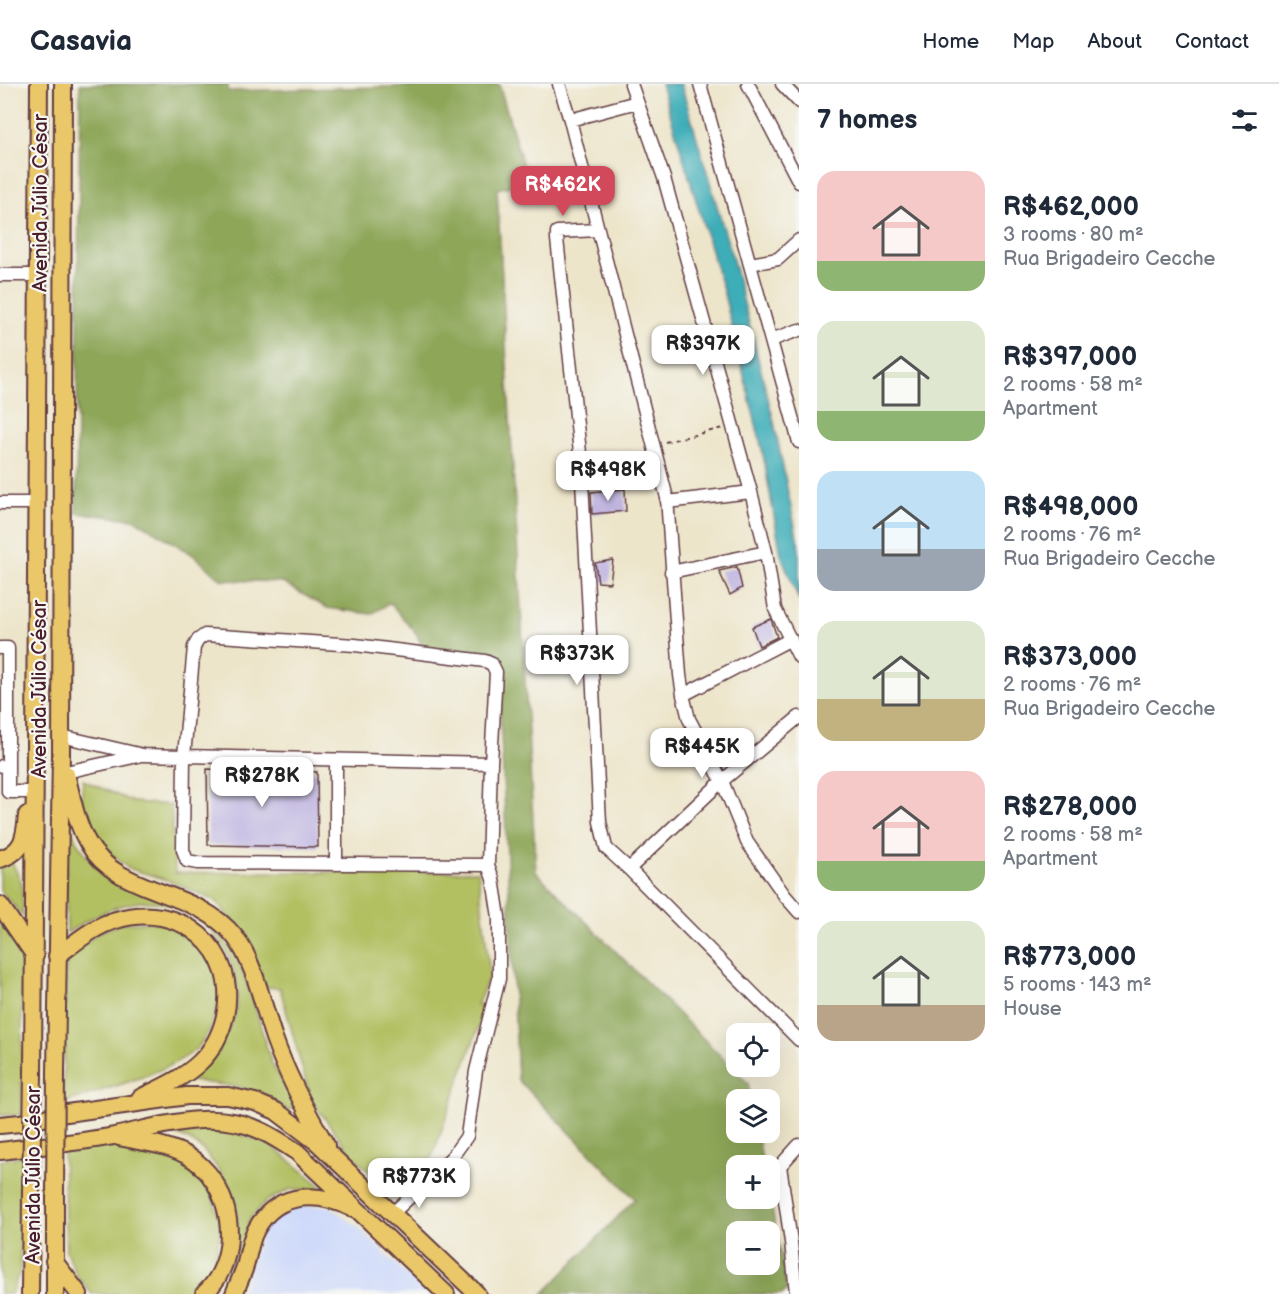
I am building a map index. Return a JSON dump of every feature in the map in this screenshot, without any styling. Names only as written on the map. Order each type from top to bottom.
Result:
[{"type":"main road","name":"Avenida Júlio César","points":[[30,1286],[35,956],[39,84]]},
{"type":"main road","name":"Avenida Júlio César","points":[[55,1294],[61,755],[63,84]]},
{"type":"main road","points":[[0,859],[18,851],[26,831],[27,757],[36,729]]},
{"type":"main road","points":[[61,755],[81,831],[89,846],[103,862],[116,872],[141,885],[194,904],[218,920],[235,937],[247,958],[275,1041],[296,1091],[332,1156]]},
{"type":"main road","points":[[0,905],[35,956]]},
{"type":"main road","points":[[57,956],[114,920],[156,915],[178,921],[197,932],[213,948],[220,960],[226,981],[227,1009],[219,1035],[212,1047],[200,1062],[181,1077],[127,1104]]},
{"type":"main road","points":[[0,1125],[187,1096],[228,1096],[255,1102],[276,1111],[294,1123],[332,1156],[477,1294]]},
{"type":"main road","points":[[0,1151],[113,1136],[184,1121],[217,1119],[245,1124],[272,1136],[297,1152],[446,1294]]},
{"type":"main road","points":[[113,1136],[167,1147],[186,1154],[211,1175],[221,1191],[228,1219],[228,1249],[222,1268],[210,1289],[204,1294]]},
{"type":"main road","points":[[234,1294],[246,1266],[254,1234],[268,1213],[278,1206],[290,1199],[313,1197],[337,1201],[360,1211]]},
{"type":"main road","points":[[54,1261],[79,1294]]},
{"type":"main road","points":[[22,1294],[30,1286]]},
{"type":"street","points":[[559,84],[667,502],[682,695],[689,719],[722,781],[747,842],[799,912]]},
{"type":"street","points":[[631,84],[664,178],[751,492],[766,552],[775,609],[799,657]]},
{"type":"street","points":[[700,84],[799,442]]},
{"type":"street","points":[[748,84],[799,182]]},
{"type":"street","points":[[782,84],[799,102]]},
{"type":"street","points":[[570,120],[637,102]]},
{"type":"street","points":[[598,230],[557,232],[556,239],[581,462],[600,822],[606,848],[799,1040]]},
{"type":"street","points":[[750,264],[778,259],[799,240]]},
{"type":"street","points":[[0,275],[37,275]]},
{"type":"street","points":[[771,340],[799,330]]},
{"type":"street","points":[[667,502],[751,492]]},
{"type":"street","points":[[0,503],[36,503]]},
{"type":"street","points":[[672,572],[766,552]]},
{"type":"street","points":[[392,1214],[452,1157],[467,1136],[476,1071],[499,978],[500,917],[488,865],[496,672],[492,664],[485,661],[355,645],[205,635],[198,640],[194,646],[184,756],[183,850],[187,861],[198,863],[488,865]]},
{"type":"street","points":[[682,695],[791,639]]},
{"type":"street","points":[[0,648],[8,648],[4,766],[8,792],[28,792]]},
{"type":"street","points":[[629,869],[722,781],[799,717]]},
{"type":"street","points":[[61,736],[143,755]]},
{"type":"street","points":[[66,772],[89,765],[143,755],[491,763]]},
{"type":"street","points":[[336,760],[336,864]]},
{"type":"street","points":[[797,1292],[795,1238],[780,1166],[799,1145]]},
{"type":"path","points":[[654,445],[732,426]]},
{"type":"shaded area","points":[[329,1206],[358,1227],[426,1294],[241,1294],[264,1226],[289,1207]]},
{"type":"green space","points":[[80,84],[228,84],[228,91],[499,84],[528,182],[497,189],[536,872],[726,1061],[726,1077],[742,1077],[748,1083],[749,1089],[726,1089],[726,1143],[759,1143],[761,1155],[726,1155],[726,1209],[772,1209],[774,1221],[726,1221],[726,1275],[780,1275],[780,1252],[787,1290],[783,1294],[543,1294],[635,1199],[518,1080],[497,653],[423,648],[416,633],[390,603],[371,614],[327,608],[281,582],[222,580],[192,554],[134,519],[76,513]]},
{"type":"green space","points":[[83,780],[133,802],[171,805],[175,873],[478,871],[490,975],[477,1005],[486,1006],[432,1157],[395,1196],[353,1156],[311,1100],[280,988],[264,987],[250,945],[216,901],[170,881],[128,868],[104,848],[81,803]]},
{"type":"green space","points":[[65,810],[76,841],[94,865],[132,887],[168,899],[216,927],[239,962],[271,1062],[295,1104],[289,1111],[263,1095],[239,1087],[185,1080],[217,1048],[231,1024],[237,1004],[237,984],[232,964],[209,929],[193,916],[175,907],[156,902],[132,903],[98,915],[67,933]]},
{"type":"green space","points":[[12,862],[22,883],[23,916],[0,890],[0,867]]},
{"type":"green space","points":[[0,916],[5,920],[22,952],[22,1115],[0,1115]]},
{"type":"green space","points":[[159,922],[189,934],[205,952],[219,978],[219,1000],[205,1037],[195,1050],[167,1067],[63,1103],[66,957],[100,932],[123,923]]},
{"type":"green space","points":[[221,1128],[269,1144],[326,1190],[291,1189],[266,1201],[250,1219],[236,1265],[222,1294],[214,1294],[222,1283],[233,1256],[237,1210],[233,1197],[228,1184],[203,1150],[188,1140],[162,1129]]},
{"type":"green space","points":[[123,1144],[166,1151],[191,1168],[211,1191],[221,1226],[216,1255],[204,1286],[192,1294],[92,1294],[77,1276],[66,1251],[63,1149]]},
{"type":"green space","points":[[23,1155],[20,1270],[11,1294],[0,1294],[0,1161]]},
{"type":"water","points":[[661,84],[681,84],[733,260],[774,422],[799,547],[799,600],[781,555],[762,449],[723,290]]},
{"type":"building","points":[[625,489],[626,511],[592,514],[591,492]]},
{"type":"building","points":[[613,560],[610,583],[598,582],[595,563]]},
{"type":"building","points":[[737,567],[742,588],[730,595],[719,571]]},
{"type":"building","points":[[771,619],[777,637],[759,646],[752,627]]},
{"type":"building","points":[[207,769],[317,772],[318,847],[208,845]]}]
